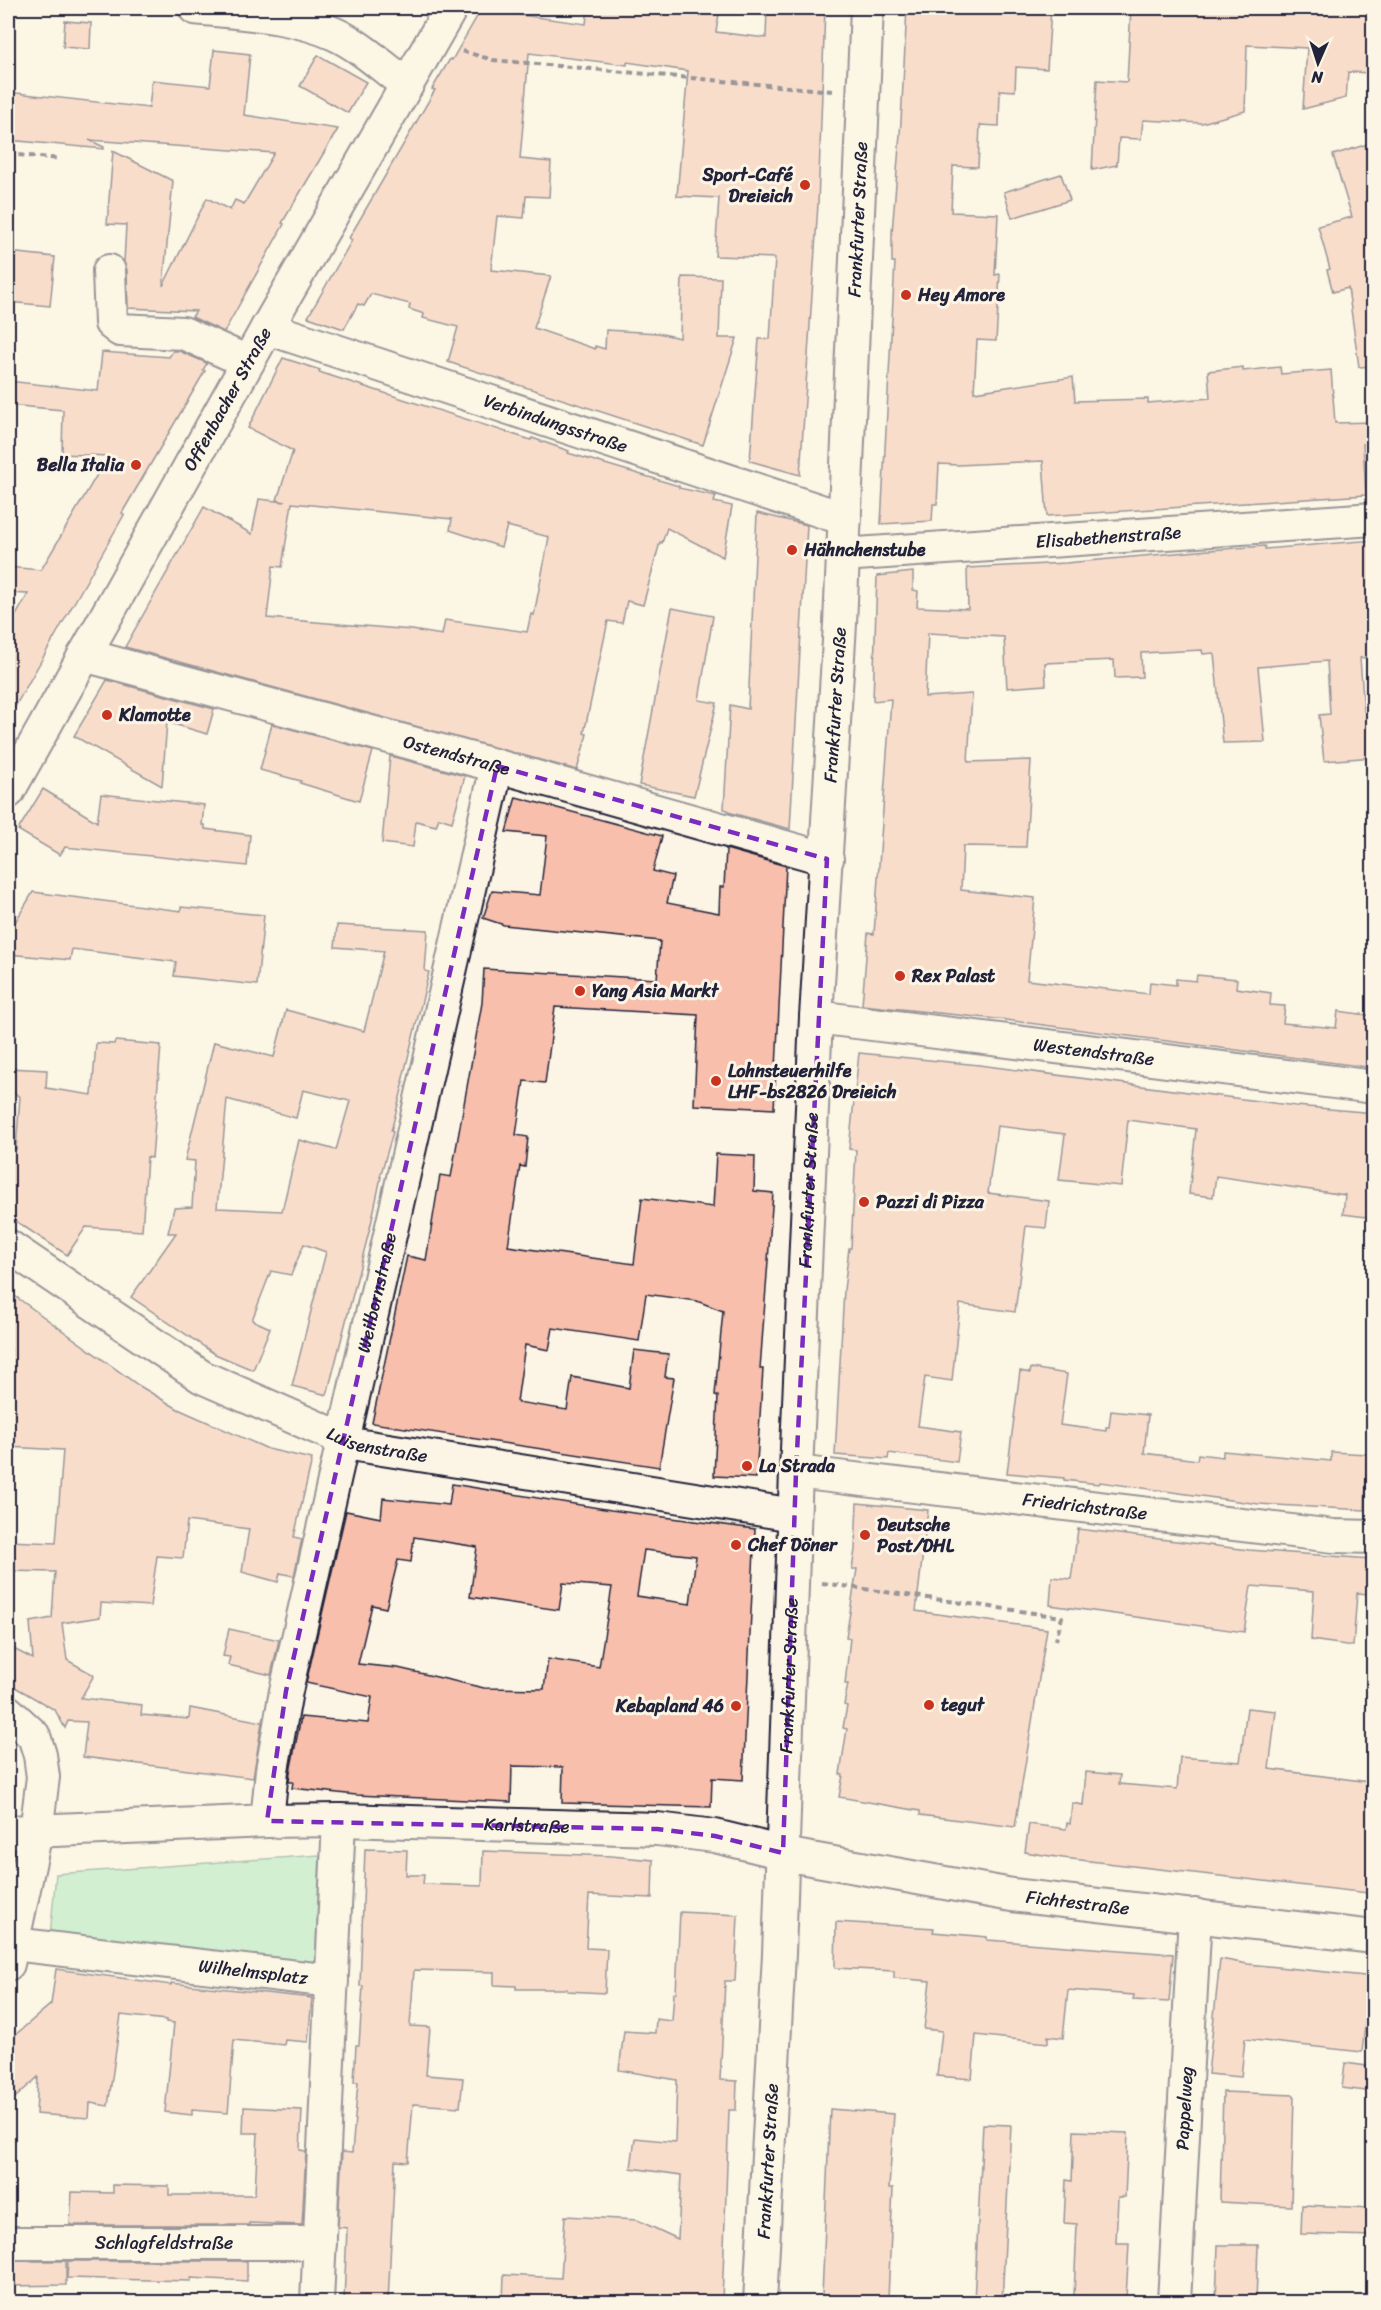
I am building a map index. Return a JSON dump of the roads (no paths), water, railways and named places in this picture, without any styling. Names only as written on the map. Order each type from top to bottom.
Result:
[{"type":"street","points":[[195,8],[276,18],[317,27],[357,47],[407,85]]},
{"type":"street","name":"Offenbacher Straße","points":[[8,792],[267,328],[451,8]]},
{"type":"street","name":"Frankfurter Straße","points":[[760,2302],[783,1853],[794,1515],[816,1017],[845,519],[867,8]]},
{"type":"street","points":[[109,272],[111,323],[120,330],[183,333],[248,362]]},
{"type":"street","name":"Verbindungsstraße","points":[[267,328],[845,519]]},
{"type":"street","name":"Elisabethenstraße","points":[[842,555],[1374,519]]},
{"type":"street","name":"Ostendstraße","points":[[84,655],[497,766],[827,859]]},
{"type":"street","name":"Weilbornstraße","points":[[267,1821],[278,1730],[497,766]]},
{"type":"street","name":"Westendstraße","points":[[816,1017],[1374,1087]]},
{"type":"street","name":"Luisenstraße","points":[[8,1246],[202,1377],[372,1449],[794,1515]]},
{"type":"street","name":"Friedrichstraße","points":[[796,1472],[1334,1536],[1374,1537]]},
{"type":"street","points":[[8,1712],[34,1736],[43,1777],[22,1832],[10,1954]]},
{"type":"street","name":"Karlstraße","points":[[267,1821],[339,1820],[657,1829],[715,1836],[783,1853]]},
{"type":"street","name":"Wilhelmsplatz","points":[[10,1954],[332,1981],[339,1820]]},
{"type":"street","points":[[22,1832],[267,1821]]},
{"type":"street","name":"Fichtestraße","points":[[783,1853],[1012,1895],[1374,1937]]},
{"type":"street","name":"Pappelweg","points":[[1174,2302],[1195,1915]]},
{"type":"street","points":[[317,2302],[332,1981]]},
{"type":"street","name":"Schlagfeldstraße","points":[[8,2243],[320,2243]]},
{"type":"place","name":"Sport-Café Dreieich","points":[[805,185]]},
{"type":"place","name":"Hey Amore","points":[[906,295]]},
{"type":"place","name":"Bella Italia","points":[[136,465]]},
{"type":"place","name":"Hähnchenstube","points":[[792,550]]},
{"type":"place","name":"Klamotte","points":[[107,715]]},
{"type":"place","name":"Rex Palast","points":[[900,976]]},
{"type":"place","name":"Yang Asia Markt","points":[[580,991]]},
{"type":"place","name":"Lohnsteuerhilfe LHF-bs2826 Dreieich","points":[[716,1081]]},
{"type":"place","name":"Pazzi di Pizza","points":[[864,1202]]},
{"type":"place","name":"La Strada","points":[[747,1466]]},
{"type":"place","name":"Deutsche Post/DHL","points":[[865,1535]]},
{"type":"place","name":"Chef Döner","points":[[736,1545]]},
{"type":"place","name":"tegut","points":[[929,1705]]},
{"type":"place","name":"Kebapland 46","points":[[736,1706]]}]
